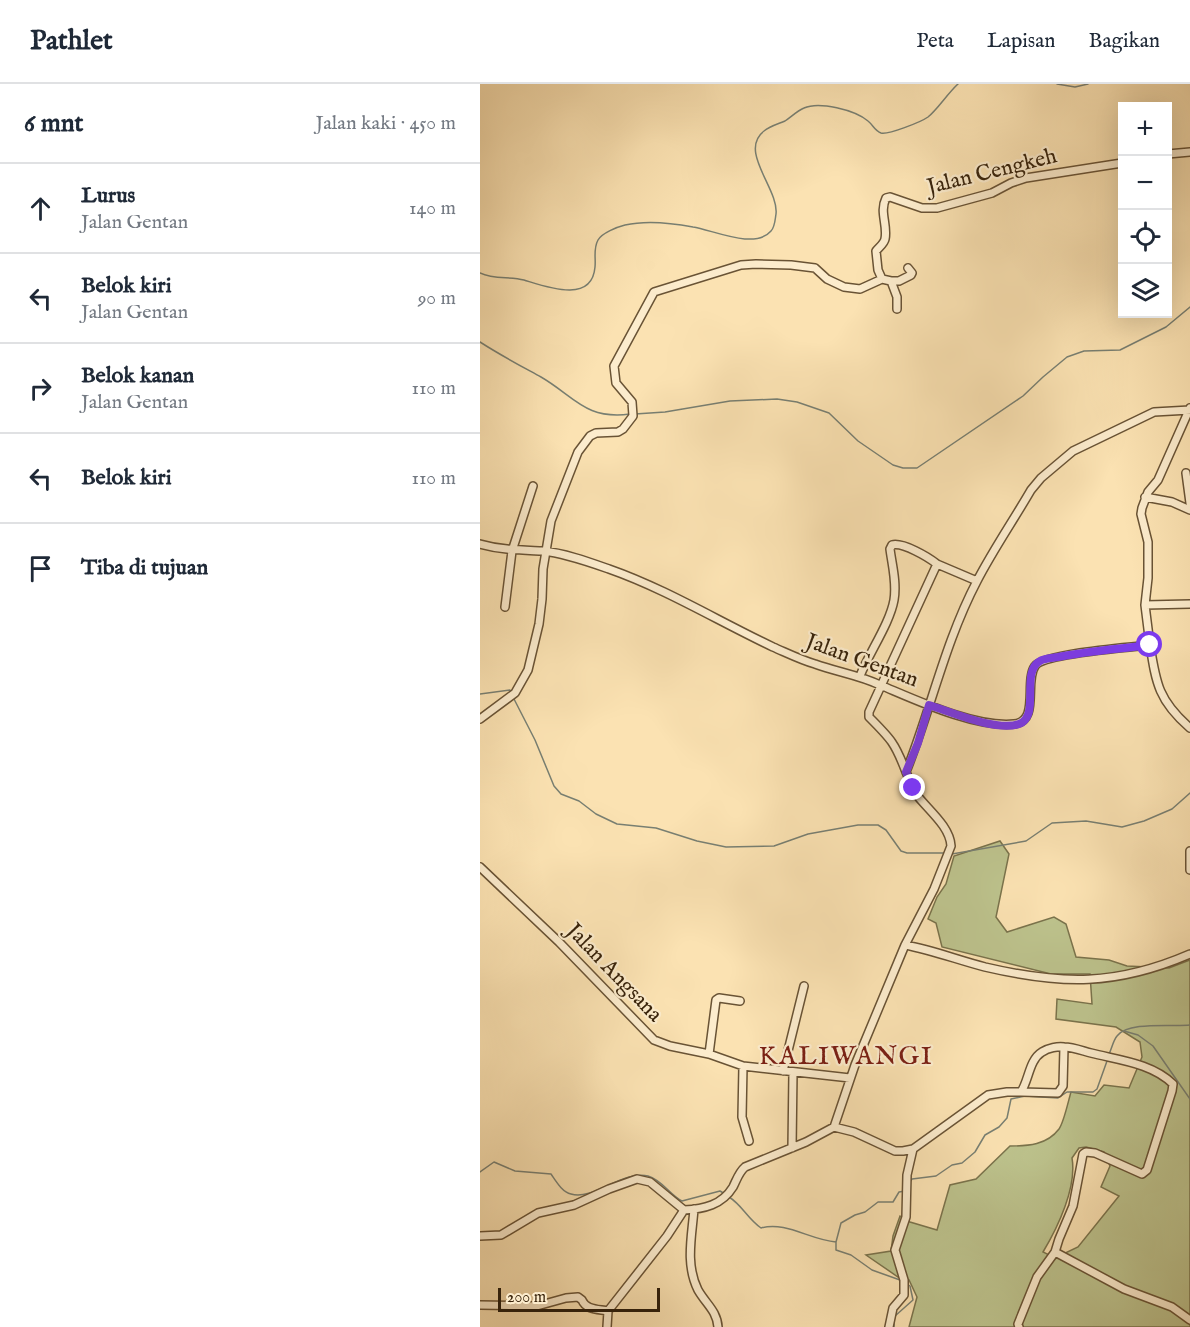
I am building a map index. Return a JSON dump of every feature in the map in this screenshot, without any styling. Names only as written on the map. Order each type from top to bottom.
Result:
[{"type":"street","points":[[1172,154],[1190,152]]},
{"type":"street","name":"Jalan Cengkeh","points":[[882,279],[878,270],[876,251],[884,243],[886,236],[882,213],[886,198],[890,197],[922,208],[937,208],[992,193],[1026,178],[1118,164]]},
{"type":"street","points":[[480,719],[513,695],[528,670],[539,624],[545,551],[551,521],[578,452],[590,436],[596,433],[618,432],[623,429],[633,412],[632,402],[615,384],[614,366],[651,297],[658,289],[741,265],[791,265],[815,268],[827,279],[844,287],[860,289],[882,279],[891,282],[911,276],[912,273],[908,268]]},
{"type":"street","points":[[891,282],[897,297],[897,309]]},
{"type":"street","points":[[906,772],[918,743],[954,634],[977,581],[1031,490],[1041,478],[1073,451],[1154,412],[1190,409],[1158,480],[1145,497],[1141,514],[1148,542],[1148,578],[1144,597],[1154,673],[1165,702],[1190,728]]},
{"type":"street","points":[[1186,473],[1190,503]]},
{"type":"street","points":[[505,607],[512,551],[532,486]]},
{"type":"street","points":[[1145,497],[1172,502],[1190,510]]},
{"type":"street","name":"Jalan Gentan","points":[[480,544],[512,551],[545,551],[610,569],[680,598],[774,647],[816,665],[860,676],[929,705],[999,725],[1018,724],[1025,720],[1029,708],[1030,678],[1034,667],[1040,661],[1150,645]]},
{"type":"street","points":[[860,676],[894,600],[894,569],[890,549],[892,545],[899,544],[977,581]]},
{"type":"street","points":[[834,1127],[850,1078],[905,945],[949,855],[951,840],[916,794],[892,741],[883,729],[869,717],[870,707],[937,564]]},
{"type":"street","points":[[1145,605],[1190,604]]},
{"type":"street","points":[[1190,851],[1190,870]]},
{"type":"street","name":"Jalan Angsana","points":[[480,867],[559,942],[654,1040],[670,1046],[709,1054],[743,1066],[850,1078]]},
{"type":"street","points":[[905,945],[985,967],[1061,979],[1090,980],[1118,978],[1167,964],[1190,954]]},
{"type":"street","points":[[783,1071],[804,986]]},
{"type":"street","points":[[709,1054],[716,1000],[719,998],[740,1001]]},
{"type":"street","points":[[480,1236],[501,1235],[538,1214],[574,1205],[637,1179],[650,1182],[684,1210],[715,1204],[724,1199],[745,1167],[792,1148],[834,1127],[854,1132],[896,1151],[913,1149],[988,1095],[1007,1092],[1058,1093],[1063,1086],[1064,1047]]},
{"type":"street","points":[[1019,1327],[1018,1324],[1037,1277],[1055,1252],[1073,1206],[1083,1154],[1095,1153],[1138,1173],[1145,1173],[1173,1084],[1144,1066],[1064,1047],[1042,1052],[1034,1060],[1021,1092]]},
{"type":"street","points":[[743,1066],[742,1117],[749,1141]]},
{"type":"street","points":[[792,1148],[793,1072]]},
{"type":"street","points":[[889,1327],[893,1308],[903,1295],[904,1283],[895,1250],[906,1217],[913,1149]]},
{"type":"street","points":[[694,1209],[691,1266],[698,1289],[717,1316],[718,1327]]},
{"type":"street","points":[[607,1327],[608,1311],[667,1236],[684,1210]]},
{"type":"street","points":[[1055,1252],[1124,1289],[1172,1307],[1190,1320]]},
{"type":"street","points":[[480,1305],[537,1306],[573,1297],[582,1300],[584,1306],[589,1308],[608,1311]]},
{"type":"green space","points":[[1000,841],[1009,854],[996,917],[1007,932],[1054,917],[1066,924],[1076,957],[1109,960],[1127,966],[1169,968],[1190,960],[1190,1327],[909,1327],[917,1297],[909,1280],[898,1277],[866,1255],[891,1251],[900,1216],[910,1222],[937,1230],[950,1185],[976,1179],[1010,1146],[1037,1144],[1049,1138],[1063,1122],[1071,1092],[1095,1096],[1104,1085],[1129,1088],[1142,1057],[1140,1042],[1116,1027],[1056,1019],[1057,999],[1092,1004],[1090,974],[1051,974],[942,947],[936,923],[928,919],[937,897],[946,884],[954,856]],"holes":[[[1086,1147],[1104,1152],[1110,1166],[1101,1187],[1119,1196],[1078,1247],[1055,1258],[1043,1252],[1055,1231],[1069,1194],[1072,1181],[1072,1158],[1079,1148]]]},
{"type":"waterway","points":[[480,273],[519,279],[556,289],[577,289],[586,286],[592,278],[596,247],[600,237],[614,229],[633,223],[677,224],[745,239],[764,236],[772,229],[776,214],[772,193],[761,171],[755,149],[757,139],[764,131],[804,108],[827,106],[855,113],[881,133],[890,132],[928,117],[958,84]]},
{"type":"waterway","points":[[1057,84],[1075,87],[1088,84]]},
{"type":"waterway","points":[[635,414],[665,412],[730,401],[777,399],[797,402],[829,413],[858,441],[893,465],[917,468],[1023,396],[1067,357],[1084,351],[1120,350],[1166,327],[1190,307]]},
{"type":"waterway","points":[[480,342],[541,377],[591,410],[615,415],[630,414]]},
{"type":"waterway","points":[[480,694],[510,690],[511,692]]},
{"type":"waterway","points":[[514,699],[535,740],[554,786],[561,794],[579,801],[596,814],[617,824],[656,828],[697,841],[726,847],[774,846],[808,834],[858,825],[878,825],[886,830],[901,851],[945,853]]},
{"type":"waterway","points":[[952,854],[1026,841],[1052,823],[1086,821],[1122,827],[1144,821],[1172,809],[1190,793]]},
{"type":"waterway","points":[[1109,1054],[1117,1036],[1131,1028],[1190,1025]]},
{"type":"waterway","points":[[1124,1031],[1138,1035],[1153,1046],[1190,1099]]},
{"type":"waterway","points":[[909,1183],[912,1179],[936,1176],[952,1165],[962,1163],[975,1152],[985,1135],[999,1127],[1007,1118],[1011,1099],[1025,1096],[1058,1098],[1067,1092],[1093,1092],[1097,1089],[1107,1061]]},
{"type":"waterway","points":[[480,1172],[494,1162],[515,1171],[551,1174],[565,1191],[580,1195],[638,1175],[653,1178],[682,1201],[720,1191],[725,1194]]},
{"type":"waterway","points":[[836,1242],[841,1223],[865,1212],[878,1202],[893,1202],[899,1192],[905,1191]]},
{"type":"waterway","points":[[729,1197],[761,1228],[780,1227],[836,1242],[836,1250],[851,1255],[872,1270],[900,1280]]},
{"type":"waterway","points":[[895,1316],[913,1300],[910,1286],[907,1284]]},
{"type":"waterway","points":[[894,1321],[894,1327]]},
{"type":"district","name":"KALIWANGI","points":[[846,1056]]},
{"type":"route","points":[[913,788],[906,772],[918,743],[929,705],[999,725],[1018,724],[1025,720],[1029,708],[1030,678],[1034,667],[1040,661],[1150,645]]}]
